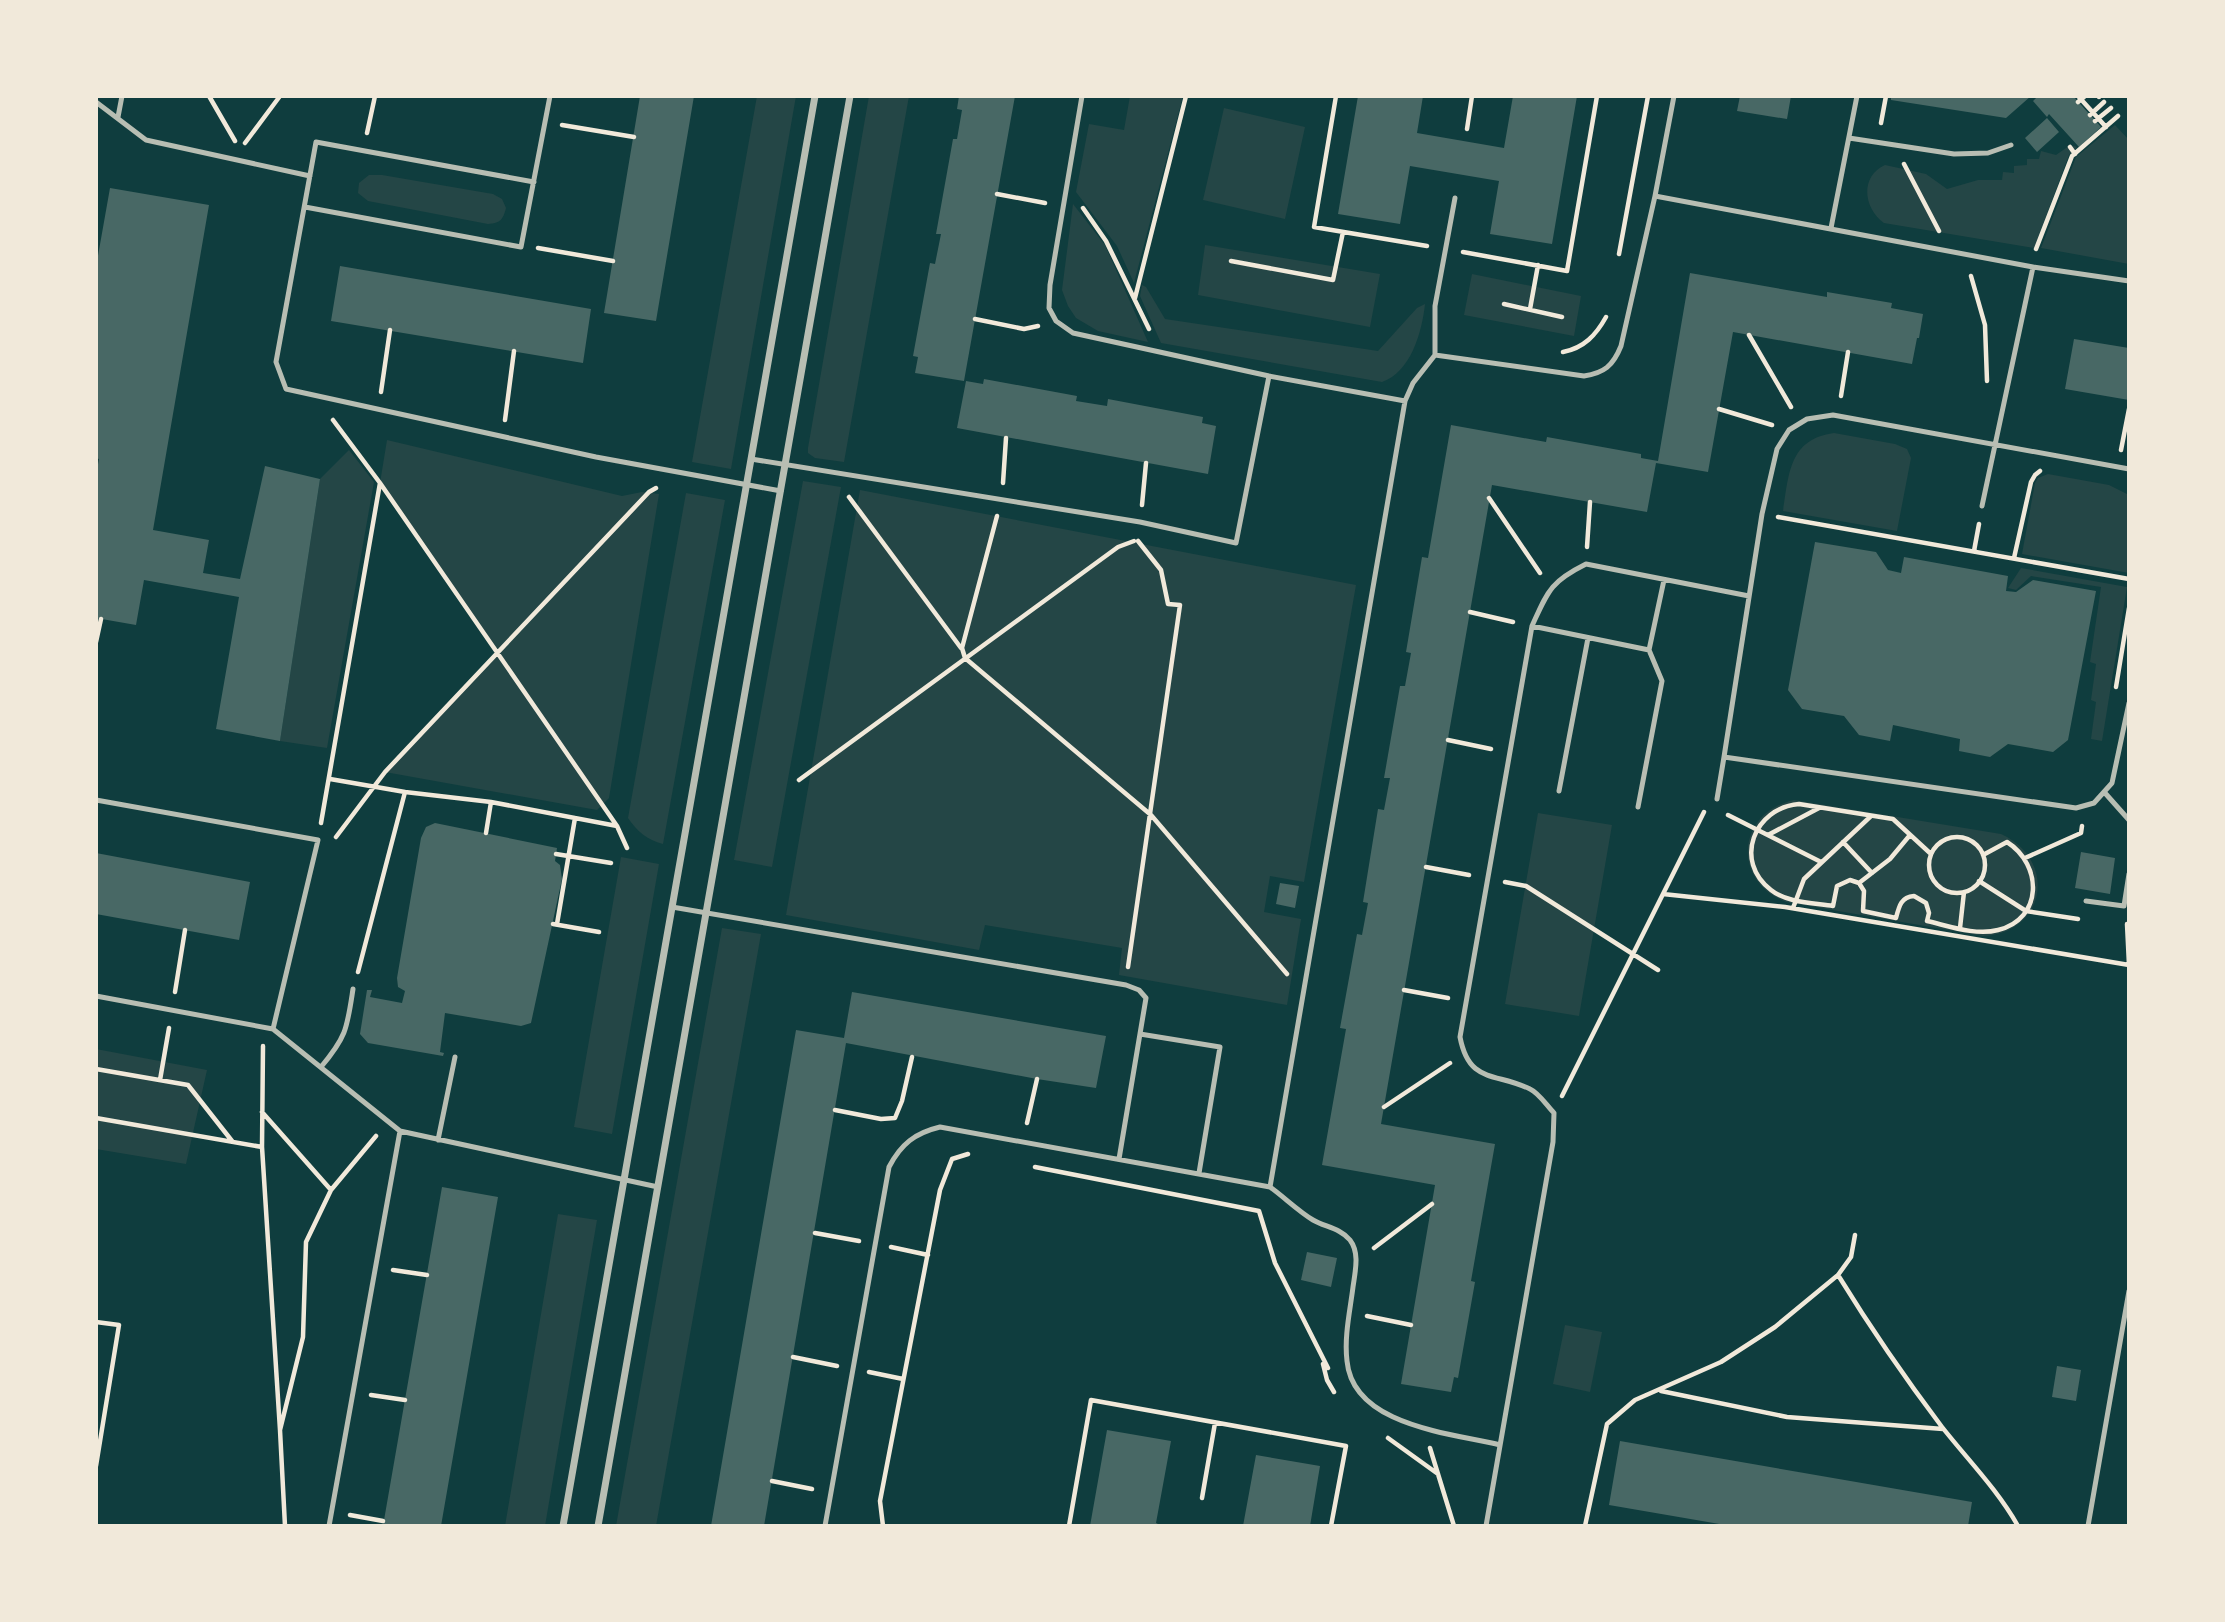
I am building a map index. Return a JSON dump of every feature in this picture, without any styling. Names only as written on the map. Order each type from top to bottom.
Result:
[{"type":"street","points":[[563,1526],[815,96]]},
{"type":"street","points":[[598,1526],[850,96]]},
{"type":"lane","points":[[118,117],[122,96]]},
{"type":"lane","points":[[305,207],[522,247],[550,96]]},
{"type":"lane","points":[[1082,96],[1050,285],[1049,307],[1056,321],[1073,333],[1269,376],[1405,401]]},
{"type":"lane","points":[[1435,355],[1584,376],[1608,369],[1621,346],[1655,196],[1674,96]]},
{"type":"lane","points":[[1832,228],[1857,96]]},
{"type":"lane","points":[[96,102],[146,140],[310,176]]},
{"type":"lane","points":[[1849,138],[1965,154],[1988,153],[2011,145]]},
{"type":"lane","points":[[534,182],[316,142],[276,362],[286,389],[596,457],[780,491]]},
{"type":"lane","points":[[1655,196],[1966,255],[2129,281]]},
{"type":"lane","points":[[1270,1187],[1405,401],[1413,383],[1435,355],[1435,306],[1455,198]]},
{"type":"lane","points":[[1982,506],[2034,264]]},
{"type":"lane","points":[[751,459],[1140,522],[1236,543],[1269,376]]},
{"type":"lane","points":[[1717,799],[1762,514],[1777,449],[1788,430],[1807,419],[1838,416],[2129,469]]},
{"type":"lane","points":[[1486,1526],[1553,1142],[1554,1113],[1533,1090],[1472,1068],[1463,1054],[1460,1037],[1532,626],[1550,587],[1566,574],[1586,564],[1749,596]]},
{"type":"lane","points":[[1638,807],[1662,681],[1649,650],[1664,580]]},
{"type":"lane","points":[[1532,626],[1649,650]]},
{"type":"lane","points":[[1559,790],[1588,638]]},
{"type":"lane","points":[[1724,757],[2069,808],[2094,803],[2105,793],[2115,777],[2129,703]]},
{"type":"lane","points":[[2119,749],[2129,750]]},
{"type":"lane","points":[[2105,793],[2129,820]]},
{"type":"lane","points":[[96,800],[318,840],[273,1028]]},
{"type":"lane","points":[[2086,901],[2124,906],[2129,874]]},
{"type":"lane","points":[[672,907],[1126,985],[1139,990],[1146,998],[1119,1159]]},
{"type":"lane","points":[[321,1067],[337,1048],[347,1029],[353,989]]},
{"type":"lane","points":[[96,996],[273,1028],[400,1131],[658,1187]]},
{"type":"lane","points":[[1140,1034],[1220,1047],[1199,1173]]},
{"type":"lane","points":[[438,1140],[456,1057]]},
{"type":"lane","points":[[825,1526],[889,1167],[897,1152],[909,1139],[923,1130],[940,1127],[1270,1187],[1313,1220],[1334,1228],[1351,1241],[1357,1260],[1347,1363],[1362,1396],[1389,1417],[1500,1446]]},
{"type":"lane","points":[[329,1526],[400,1131]]},
{"type":"lane","points":[[2088,1526],[2129,1291]]},
{"type":"path","points":[[209,96],[238,147],[245,142],[280,96]]},
{"type":"path","points":[[363,150],[375,96]]},
{"type":"path","points":[[1135,298],[1186,96]]},
{"type":"path","points":[[1336,96],[1314,227],[1567,271],[1597,96]]},
{"type":"path","points":[[1466,129],[1472,96]]},
{"type":"path","points":[[1618,260],[1648,96]]},
{"type":"path","points":[[1881,123],[1886,96]]},
{"type":"path","points":[[2081,99],[2106,127]]},
{"type":"path","points":[[2092,114],[2104,102]]},
{"type":"path","points":[[2097,120],[2111,108]]},
{"type":"path","points":[[1876,114],[1950,252]]},
{"type":"path","points":[[2034,264],[2036,248],[2072,156],[2118,116]]},
{"type":"path","points":[[545,122],[634,137]]},
{"type":"path","points":[[2070,146],[2075,154]]},
{"type":"path","points":[[998,194],[1047,203]]},
{"type":"path","points":[[1082,208],[1106,241],[1150,331]]},
{"type":"path","points":[[1231,261],[1333,280],[1343,232]]},
{"type":"path","points":[[522,246],[613,261]]},
{"type":"path","points":[[1966,255],[1985,325],[1987,392]]},
{"type":"path","points":[[1530,309],[1538,265]]},
{"type":"path","points":[[1504,303],[1562,317]]},
{"type":"path","points":[[1550,351],[1575,350],[1585,343],[1601,327],[1608,309]]},
{"type":"path","points":[[975,319],[1024,329]]},
{"type":"path","points":[[378,409],[390,330]]},
{"type":"path","points":[[1749,335],[1801,422]]},
{"type":"path","points":[[502,436],[514,351]]},
{"type":"path","points":[[1838,416],[1848,352]]},
{"type":"path","points":[[315,396],[380,482],[618,826],[627,848]]},
{"type":"path","points":[[1719,408],[1788,430]]},
{"type":"path","points":[[2117,466],[2129,410]]},
{"type":"path","points":[[962,648],[1002,499],[1006,438]]},
{"type":"path","points":[[2014,558],[2031,482],[2035,475],[2049,469]]},
{"type":"path","points":[[380,482],[318,840],[334,839],[373,787],[649,492],[681,473]]},
{"type":"path","points":[[849,497],[962,648],[965,658],[1150,816],[1303,994]]},
{"type":"path","points":[[1489,498],[1550,587]]},
{"type":"path","points":[[1586,564],[1590,502]]},
{"type":"path","points":[[1974,551],[1982,506]]},
{"type":"path","points":[[1779,530],[1779,517],[2129,579]]},
{"type":"path","points":[[799,780],[1118,547],[1138,540],[1161,570],[1168,604],[1180,605],[1126,985]]},
{"type":"path","points":[[2114,700],[2129,608]]},
{"type":"path","points":[[1470,612],[1532,626]]},
{"type":"path","points":[[96,642],[101,619]]},
{"type":"path","points":[[1448,740],[1510,752]]},
{"type":"path","points":[[330,779],[405,792],[491,802],[618,826]]},
{"type":"path","points":[[353,989],[405,792]]},
{"type":"path","points":[[1554,1113],[1706,809],[1717,799]]},
{"type":"path","points":[[486,833],[491,802]]},
{"type":"path","points":[[1931,854],[1893,819],[1799,804],[1772,813],[1757,830],[1752,850],[1758,876],[1777,894],[1833,906],[1835,891],[1841,883],[1850,880],[1859,883],[1865,895],[1863,911],[1896,918],[1901,902],[1914,896],[1926,904],[1929,913],[1927,921],[1983,932],[1996,931],[2012,924],[2026,911],[2034,887],[2033,874],[2025,858],[2007,842],[1983,855]]},
{"type":"path","points":[[1711,805],[1821,862]]},
{"type":"path","points":[[1767,835],[1820,807]]},
{"type":"path","points":[[1793,908],[1804,878],[1871,816]]},
{"type":"path","points":[[575,818],[555,924],[598,932]]},
{"type":"path","points":[[2025,858],[2081,833]]},
{"type":"path","points":[[1859,883],[1890,859],[1910,835]]},
{"type":"path","points":[[1960,838],[1976,845],[1983,855],[1984,869],[1979,881],[1964,892],[1952,892],[1936,884],[1930,873],[1931,854],[1943,841],[1960,838]]},
{"type":"path","points":[[1843,842],[1871,873]]},
{"type":"path","points":[[556,853],[611,863]]},
{"type":"path","points":[[1426,867],[1526,886],[1658,970]]},
{"type":"path","points":[[1979,881],[2026,911]]},
{"type":"path","points":[[1960,928],[1964,892]]},
{"type":"path","points":[[1663,894],[1793,908],[2129,965],[2127,919]]},
{"type":"path","points":[[1404,990],[1466,1001]]},
{"type":"path","points":[[263,1027],[262,1147],[285,1526]]},
{"type":"path","points":[[1384,1107],[1463,1054]]},
{"type":"path","points":[[835,1110],[895,1118],[902,1101],[912,1057]]},
{"type":"path","points":[[96,1069],[188,1085],[233,1142]]},
{"type":"path","points":[[1023,1143],[1037,1079]]},
{"type":"path","points":[[261,1110],[331,1190]]},
{"type":"path","points":[[96,1118],[262,1147]]},
{"type":"path","points":[[280,1430],[303,1337],[306,1242],[331,1190],[388,1122]]},
{"type":"path","points":[[883,1526],[880,1501],[940,1190],[952,1159],[964,1153],[977,1156]]},
{"type":"path","points":[[1030,1166],[1259,1211],[1275,1263],[1322,1359],[1335,1379],[1354,1383]]},
{"type":"path","points":[[1357,1260],[1432,1204]]},
{"type":"path","points":[[815,1233],[928,1255]]},
{"type":"path","points":[[1585,1526],[1607,1424],[1635,1400],[1721,1362],[1774,1327],[1838,1275],[1851,1256],[1854,1235]]},
{"type":"path","points":[[375,1267],[427,1275]]},
{"type":"path","points":[[1838,1275],[1873,1333],[1944,1429],[2004,1501],[2018,1526]]},
{"type":"path","points":[[1350,1312],[1411,1325]]},
{"type":"path","points":[[96,1322],[119,1325],[96,1466]]},
{"type":"path","points":[[793,1357],[903,1379]]},
{"type":"path","points":[[1660,1391],[1787,1417],[1944,1429]]},
{"type":"path","points":[[353,1392],[405,1400]]},
{"type":"path","points":[[1069,1526],[1091,1400],[1346,1446],[1331,1526]]},
{"type":"path","points":[[1202,1498],[1215,1423]]},
{"type":"path","points":[[1424,1427],[1454,1526]]},
{"type":"path","points":[[772,1481],[831,1493]]},
{"type":"path","points":[[331,1512],[383,1521]]},
{"type":"shaded area","points":[[757,96],[796,96],[731,469],[692,462]]},
{"type":"shaded area","points":[[869,96],[909,96],[844,462],[815,458],[808,453],[808,448]]},
{"type":"shaded area","points":[[1130,96],[1183,96],[1134,283],[1117,246],[1076,192],[1089,124],[1124,130]]},
{"type":"shaded area","points":[[1224,108],[1305,127],[1285,219],[1203,200]]},
{"type":"shaded area","points":[[2115,125],[2129,140],[2129,264],[2041,248],[2076,157]]},
{"type":"shaded area","points":[[2077,147],[2069,155],[2034,248],[1884,223],[1877,217],[1868,201],[1868,184],[1871,177],[1885,165],[1926,174],[1947,189],[1978,180],[2002,180],[2003,172],[2014,173],[2014,166],[2027,165],[2027,159],[2039,159],[2041,151],[2056,155]]},
{"type":"shaded area","points":[[369,175],[493,194],[502,199],[506,208],[500,220],[488,224],[368,201],[358,193],[359,183]]},
{"type":"shaded area","points":[[1073,204],[1105,245],[1148,342],[1098,331],[1076,318],[1068,306],[1062,290]]},
{"type":"shaded area","points":[[1205,245],[1380,274],[1370,327],[1198,295]]},
{"type":"shaded area","points":[[1472,274],[1581,296],[1574,336],[1464,315]]},
{"type":"shaded area","points":[[1142,285],[1146,287],[1165,319],[1378,351],[1417,308],[1425,304],[1418,338],[1408,360],[1401,370],[1382,382],[1161,343],[1140,296]]},
{"type":"shaded area","points":[[1834,433],[1895,444],[1907,449],[1911,458],[1897,531],[1783,511],[1794,460],[1808,443]]},
{"type":"shaded area","points":[[387,440],[622,496],[642,492],[659,494],[609,798],[597,810],[385,772],[497,653],[380,483]]},
{"type":"shaded area","points":[[349,450],[374,482],[327,748],[280,741],[320,479]]},
{"type":"shaded area","points":[[2048,474],[2109,485],[2129,495],[2129,573],[2022,554],[2035,483],[2038,478]]},
{"type":"shaded area","points":[[803,481],[841,487],[772,867],[734,860]]},
{"type":"shaded area","points":[[860,490],[1356,585],[1304,882],[1270,876],[1264,912],[1301,919],[1287,1005],[1119,975],[1122,948],[985,925],[979,950],[786,915]]},
{"type":"shaded area","points":[[686,493],[725,500],[663,844],[643,834],[628,818]]},
{"type":"shaded area","points":[[2021,568],[2127,587],[2102,741],[2091,739],[2096,702],[2091,700],[2096,664],[2090,662],[2101,587],[2031,576],[2016,590],[2008,588]]},
{"type":"shaded area","points":[[1794,800],[2001,834],[2019,846],[2031,860],[2037,877],[2037,894],[2031,909],[2020,922],[2004,932],[1983,936],[1786,902],[1768,892],[1756,879],[1748,848],[1752,832],[1761,818],[1775,807]]},
{"type":"shaded area","points":[[1538,813],[1612,825],[1579,1016],[1505,1004]]},
{"type":"shaded area","points":[[621,857],[659,864],[612,1134],[574,1127]]},
{"type":"shaded area","points":[[722,928],[761,934],[656,1526],[616,1526]]},
{"type":"shaded area","points":[[96,1049],[207,1070],[186,1164],[96,1149]]},
{"type":"shaded area","points":[[558,1214],[597,1220],[545,1526],[505,1526]]},
{"type":"shaded area","points":[[1565,1325],[1602,1332],[1590,1392],[1553,1384]]},
{"type":"building","points":[[640,96],[694,96],[656,321],[604,313]]},
{"type":"building","points":[[959,96],[1015,96],[964,381],[915,373],[918,357],[913,356],[930,263],[935,264],[941,234],[936,234],[953,139],[957,139],[962,110],[957,109]]},
{"type":"building","points":[[1358,96],[1423,96],[1417,133],[1504,148],[1513,96],[1577,96],[1552,244],[1490,234],[1499,181],[1410,166],[1400,224],[1338,214]]},
{"type":"building","points":[[1740,96],[1791,96],[1787,119],[1737,111]]},
{"type":"building","points":[[1891,96],[2031,96],[2006,118],[1891,100]]},
{"type":"building","points":[[2038,96],[2073,96],[2101,127],[2079,147],[2049,114],[2047,117],[2033,101]]},
{"type":"building","points":[[2047,118],[2059,132],[2037,152],[2025,138]]},
{"type":"building","points":[[110,188],[209,205],[153,530],[209,540],[203,573],[240,579],[265,466],[320,479],[280,741],[216,729],[239,597],[144,580],[136,625],[96,618],[96,475],[99,459],[96,458],[96,267]]},
{"type":"building","points":[[340,266],[591,309],[583,363],[331,321]]},
{"type":"building","points":[[1690,273],[1827,297],[1827,292],[1892,303],[1891,308],[1923,314],[1919,338],[1912,364],[1733,332],[1708,472],[1656,463],[1647,512],[1492,485],[1381,1124],[1495,1144],[1471,1281],[1475,1282],[1458,1378],[1454,1377],[1451,1392],[1401,1384],[1435,1185],[1322,1165],[1346,1029],[1340,1028],[1357,934],[1362,935],[1368,903],[1363,902],[1378,809],[1384,810],[1390,778],[1384,778],[1400,686],[1405,686],[1411,653],[1406,652],[1422,557],[1428,558],[1451,425],[1546,442],[1547,437],[1641,454],[1641,458],[1658,461]]},
{"type":"building","points":[[2074,339],[2129,348],[2129,400],[2065,389]]},
{"type":"building","points":[[984,379],[1077,396],[1076,401],[1107,406],[1108,399],[1203,417],[1202,423],[1216,426],[1208,474],[957,428],[966,381],[983,384]]},
{"type":"building","points":[[1815,542],[1876,552],[1888,570],[1901,573],[1904,557],[2008,576],[2006,591],[2016,592],[2033,580],[2096,591],[2068,740],[2053,752],[2008,744],[1990,757],[1959,751],[1960,739],[1893,725],[1890,741],[1859,735],[1844,716],[1802,709],[1788,690]]},
{"type":"building","points":[[435,823],[557,848],[555,861],[560,865],[562,879],[531,1023],[521,1026],[445,1013],[440,1052],[444,1053],[443,1056],[368,1043],[360,1034],[367,990],[372,990],[370,997],[402,1003],[405,991],[398,987],[397,978],[421,838],[426,827]]},
{"type":"building","points":[[2081,852],[2115,858],[2110,894],[2075,888]]},
{"type":"building","points":[[96,853],[250,882],[239,940],[96,914]]},
{"type":"building","points":[[1280,883],[1299,886],[1295,908],[1276,904]]},
{"type":"building","points":[[852,992],[1106,1036],[1096,1088],[846,1043],[764,1526],[711,1526],[796,1030],[844,1038]]},
{"type":"building","points":[[442,1187],[498,1197],[441,1526],[383,1526]]},
{"type":"building","points":[[1307,1252],[1337,1258],[1331,1287],[1301,1280]]},
{"type":"building","points":[[2057,1366],[2081,1370],[2076,1401],[2052,1397]]},
{"type":"building","points":[[1107,1430],[1171,1441],[1156,1523],[1162,1526],[1090,1526]]},
{"type":"building","points":[[1620,1441],[1972,1502],[1968,1526],[1731,1526],[1609,1505]]},
{"type":"building","points":[[1256,1455],[1320,1466],[1310,1526],[1243,1526]]}]
